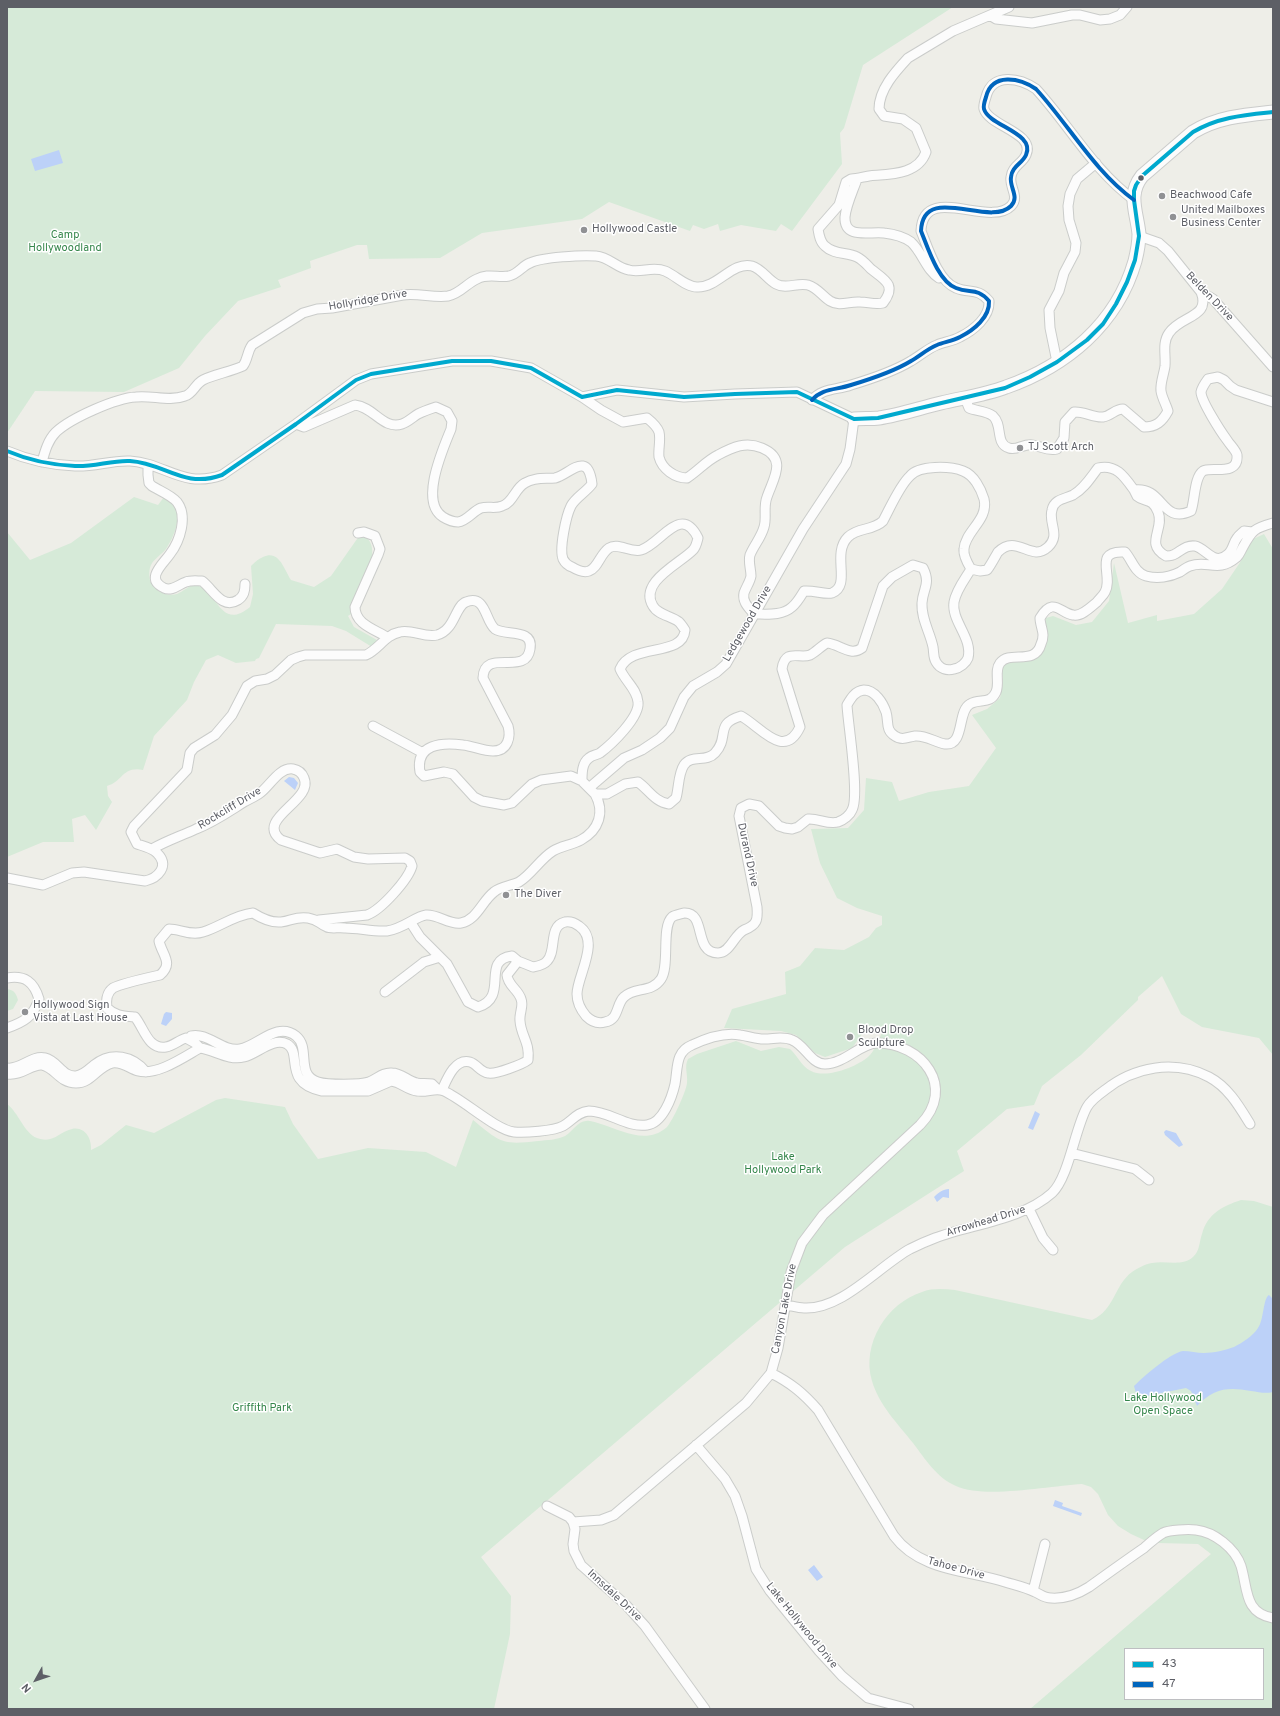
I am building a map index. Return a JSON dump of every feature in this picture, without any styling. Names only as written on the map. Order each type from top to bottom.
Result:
[{"type":"street","points":[[943,278],[938,278],[910,242],[901,237],[884,233],[858,234],[849,230],[846,225],[845,216],[857,179],[904,172],[917,165],[924,159],[926,152],[916,128],[903,119],[884,116],[879,109],[880,96],[892,77],[908,58],[953,31],[1009,7]]},
{"type":"street","points":[[991,16],[996,19],[1032,23],[1072,15],[1080,15],[1100,20],[1110,19],[1120,15],[1127,7]]},
{"type":"street","points":[[812,400],[817,394],[823,391],[850,386],[891,371],[912,361],[937,345],[960,338],[975,328],[988,314],[989,301],[984,295],[976,291],[954,288],[943,278],[921,231],[921,223],[924,217],[931,211],[946,206],[973,211],[997,212],[1011,206],[1015,194],[1011,182],[1012,172],[1026,155],[1027,148],[1025,141],[988,115],[984,108],[986,95],[995,83],[1003,80],[1015,79],[1027,83],[1036,90],[1120,190],[1134,200]]},
{"type":"street","points":[[582,397],[617,390],[684,397],[797,392],[854,418],[878,418],[1005,388],[1030,377],[1057,362],[1087,340],[1103,324],[1116,304],[1127,282],[1135,260],[1139,236],[1134,200],[1136,184],[1142,176],[1193,132],[1211,122],[1230,117],[1273,112]]},
{"type":"street","points":[[1057,362],[1050,328],[1049,310],[1060,291],[1064,273],[1074,252],[1076,243],[1069,220],[1068,206],[1070,194],[1077,179],[1096,163]]},
{"type":"street","name":"Hollyridge Drive","points":[[42,462],[46,446],[55,433],[66,424],[104,406],[131,398],[175,398],[191,394],[201,381],[243,366],[247,360],[247,352],[252,345],[303,313],[317,309],[332,308],[403,294],[415,293],[449,296],[458,292],[476,279],[487,275],[508,276],[515,274],[529,263],[538,260],[596,256],[608,259],[629,270],[663,270],[676,276],[690,286],[697,287],[715,283],[742,266],[751,266],[759,269],[775,284],[783,287],[809,285],[831,302],[837,304],[860,302],[870,304],[883,303],[890,291],[890,287],[886,280],[856,256],[830,250],[823,245],[819,236],[818,229],[839,205],[846,182],[851,179],[857,179]]},
{"type":"street","name":"Belden Drive","points":[[1139,236],[1159,243],[1168,251],[1201,292],[1213,299],[1273,368]]},
{"type":"street","points":[[965,398],[969,408],[988,413],[993,417],[997,423],[1000,440],[1009,448],[1016,449],[1027,444],[1050,451],[1057,449],[1064,438],[1065,422],[1074,412],[1081,411],[1098,417],[1104,417],[1118,409],[1123,409],[1144,428],[1152,427],[1164,419],[1168,411],[1161,390],[1165,365],[1165,340],[1168,333],[1181,320],[1192,316],[1201,309],[1204,299],[1201,292]]},
{"type":"street","points":[[7,451],[42,462],[76,466],[131,461],[194,480],[209,480],[222,475],[356,380],[371,374],[452,361],[491,361],[531,368],[623,422],[647,418],[655,424],[658,432],[660,440],[660,459],[665,468],[681,478],[687,478],[717,455],[740,445],[753,444],[765,449],[774,457],[777,467],[776,478],[767,496],[764,508],[764,526],[759,540],[750,556],[751,576],[744,594],[745,604],[754,614],[771,614],[782,612],[793,607],[804,591],[812,590],[822,593],[831,593],[838,588],[842,580],[839,562],[842,546],[847,538],[855,531],[878,526],[883,521],[909,476],[916,470],[924,468],[963,471],[980,488],[984,502],[983,514],[966,541],[964,550],[966,560],[971,569],[980,571],[987,570],[994,562],[998,552],[1007,547],[1017,545],[1031,552],[1040,552],[1048,547],[1054,540],[1054,531],[1051,520],[1052,509],[1055,504],[1060,499],[1073,495],[1083,487],[1098,468],[1106,466],[1114,468],[1134,490],[1137,496],[1148,500],[1155,506],[1160,522],[1155,543],[1158,552],[1166,556],[1174,554],[1180,549],[1189,546],[1197,547],[1211,557],[1220,558],[1232,551],[1237,538],[1244,532],[1252,532],[1273,523]]},
{"type":"street","points":[[1134,490],[1141,489],[1152,493],[1167,509],[1176,515],[1184,514],[1191,511],[1194,505],[1197,481],[1202,472],[1206,470],[1221,471],[1233,465],[1237,460],[1236,453],[1202,398],[1201,391],[1208,379],[1218,377],[1236,390],[1273,402]]},
{"type":"street","points":[[296,424],[304,426],[355,405],[364,406],[379,419],[387,423],[394,424],[401,424],[418,414],[436,408],[447,412],[452,422],[451,429],[434,481],[433,501],[441,516],[448,520],[458,522],[465,520],[480,509],[507,504],[519,487],[526,482],[542,478],[554,478],[561,476],[571,468],[578,466],[585,468],[589,471],[592,484],[571,505],[566,523],[562,550],[563,560],[569,566],[578,571],[588,572],[594,568],[609,548],[616,546],[632,551],[640,551],[648,547],[674,525],[680,524],[690,526],[694,530],[698,538],[693,550],[657,580],[652,588],[650,596],[653,606],[679,622],[685,630],[684,637],[678,644],[637,654],[622,664],[620,669],[623,676],[637,696],[638,703],[635,713],[629,723],[610,744],[599,754],[588,758],[582,768],[582,781]]},
{"type":"street","name":"Ledgewood Drive","points":[[592,791],[624,758],[642,750],[660,738],[670,728],[684,698],[693,686],[717,672],[726,664],[803,529],[846,464],[850,449],[854,418]]},
{"type":"street","points":[[148,466],[149,483],[177,501],[184,517],[181,530],[171,553],[156,570],[156,579],[160,585],[165,589],[171,589],[187,581],[202,581],[223,602],[229,603],[240,599],[244,594],[246,584]]},
{"type":"street","points":[[358,533],[364,532],[375,536],[380,549],[355,607],[355,615],[360,622],[387,637]]},
{"type":"street","name":"Durand Drive","points":[[518,961],[533,967],[546,962],[550,958],[555,932],[559,925],[566,922],[575,923],[582,928],[588,945],[588,956],[577,993],[578,1003],[583,1012],[590,1019],[600,1023],[607,1022],[614,1017],[624,997],[630,993],[654,986],[662,978],[665,964],[665,950],[669,923],[672,917],[685,913],[692,916],[698,923],[705,947],[710,951],[718,953],[726,950],[737,934],[754,924],[758,917],[757,907],[739,816],[741,808],[749,804],[758,806],[779,826],[792,829],[798,827],[808,819],[838,822],[846,818],[853,809],[855,797],[847,706],[852,697],[858,691],[866,690],[875,694],[882,702],[886,713],[887,728],[895,736],[902,739],[915,736],[924,736],[944,744],[954,741],[958,736],[964,711],[968,704],[975,701],[986,701],[991,699],[995,694],[998,687],[998,669],[1000,663],[1006,658],[1031,656],[1040,647],[1043,636],[1040,618],[1044,611],[1052,607],[1058,607],[1073,615],[1081,614],[1097,602],[1105,592],[1107,583],[1106,561],[1107,556],[1111,553],[1118,551],[1125,552],[1132,559],[1138,572],[1146,576],[1158,577],[1172,575],[1190,566],[1198,564],[1220,566],[1227,564],[1238,556],[1252,532]]},
{"type":"street","points":[[592,791],[608,794],[625,784],[638,782],[647,788],[654,798],[661,803],[669,804],[676,798],[683,766],[688,760],[714,755],[721,745],[724,726],[731,719],[741,716],[750,720],[765,734],[778,741],[790,741],[796,735],[800,727],[782,669],[783,663],[787,658],[793,655],[811,655],[826,643],[835,644],[851,652],[862,648],[883,586],[892,577],[913,565],[923,568],[927,575],[928,583],[922,602],[923,617],[936,663],[943,669],[948,670],[956,669],[963,665],[968,658],[968,652],[966,641],[954,610],[954,603],[956,595],[971,569]]},
{"type":"street","points":[[7,878],[43,884],[72,873],[84,872],[145,881],[153,879],[159,875],[162,861],[158,854],[152,849],[136,844],[131,832],[134,826],[187,770],[190,753],[194,748],[215,735],[232,714],[247,686],[255,681],[267,679],[275,675],[298,656],[366,655],[373,652],[387,637],[406,631],[420,634],[436,634],[448,628],[461,605],[466,601],[478,602],[483,606],[489,623],[498,631],[518,633],[524,636],[529,641],[530,649],[524,659],[517,662],[491,663],[483,672],[483,678],[508,726],[510,734],[508,742],[503,747],[495,751],[454,744],[428,747],[423,753],[419,766],[420,772],[424,776],[444,772],[453,774],[474,797],[496,805],[512,803],[532,784],[541,780],[571,776],[582,781],[592,791],[601,807],[600,815],[591,832],[582,839],[553,851],[519,882],[495,891],[469,920],[462,923],[453,922],[436,916],[425,915],[400,928],[387,931],[366,931],[327,927],[319,920],[306,918],[294,918],[282,922],[273,922],[253,913],[237,916],[202,932],[189,933],[180,929],[169,928],[159,941],[161,950],[166,957],[168,964],[166,970],[160,975],[114,988],[108,994],[106,1001],[107,1008],[119,1015],[135,1017],[150,1043],[158,1047],[167,1047],[182,1039],[189,1039],[200,1048]]},
{"type":"street","points":[[373,726],[423,753]]},
{"type":"street","name":"Rockcliff Drive","points":[[152,849],[162,843],[214,822],[261,793],[282,772],[289,769],[296,769],[302,773],[306,786],[302,794],[275,823],[274,830],[276,836],[281,840],[320,853],[337,849],[354,857],[368,859],[405,858],[410,861],[412,866],[410,872],[388,899],[374,913],[319,920]]},
{"type":"street","points":[[7,1074],[17,1074],[41,1065],[51,1070],[65,1081],[76,1083],[87,1081],[103,1067],[112,1063],[122,1064],[139,1072],[158,1070],[200,1048],[212,1046],[241,1049],[277,1032],[290,1032],[300,1040],[303,1046],[306,1072],[318,1082],[366,1083],[391,1072],[402,1075],[416,1083],[432,1084],[440,1090],[458,1064],[462,1062],[471,1062],[483,1072],[491,1074],[514,1066],[522,1065],[528,1060],[529,1051],[527,1039],[521,1028],[519,1018],[522,999],[510,984],[507,975],[518,961],[512,956],[506,956],[500,961],[494,975],[494,993],[490,1001],[478,1007],[468,1002],[447,964],[420,938],[411,923]]},
{"type":"street","points":[[385,992],[424,962],[440,957]]},
{"type":"street","points":[[7,978],[21,978],[31,983],[36,989],[39,999],[32,1015],[7,1028]]},
{"type":"street","points":[[189,1039],[191,1036],[195,1035],[212,1046]]},
{"type":"street","name":"Canyon Lake Drive","points":[[440,1090],[509,1131],[520,1132],[557,1128],[564,1125],[580,1113],[591,1111],[636,1125],[647,1126],[656,1122],[663,1113],[673,1090],[678,1059],[684,1050],[693,1044],[725,1035],[739,1035],[759,1039],[786,1038],[798,1043],[816,1061],[824,1064],[833,1063],[869,1044],[883,1043],[904,1049],[922,1059],[931,1071],[934,1079],[935,1097],[930,1113],[920,1125],[830,1208],[802,1243],[794,1261],[789,1280],[778,1348],[771,1373],[746,1403],[614,1515],[601,1520],[573,1522]]},
{"type":"street","points":[[7,1068],[14,1068],[37,1058],[45,1058],[50,1060],[65,1073],[78,1076],[111,1056],[133,1060],[140,1064],[146,1072]]},
{"type":"street","name":"Arrowhead Drive","points":[[786,1305],[805,1308],[824,1305],[852,1292],[910,1249],[935,1238],[1029,1209],[1053,1192],[1061,1178],[1071,1153],[1082,1117],[1089,1104],[1117,1081],[1132,1073],[1152,1068],[1172,1066],[1191,1069],[1210,1077],[1234,1098],[1250,1124]]},
{"type":"street","points":[[1071,1153],[1135,1169],[1148,1180]]},
{"type":"street","points":[[1029,1209],[1043,1238],[1053,1250]]},
{"type":"street","name":"Tahoe Drive","points":[[771,1373],[790,1383],[818,1410],[894,1536],[908,1551],[935,1565],[1003,1581],[1033,1591],[1046,1598],[1052,1598],[1076,1594],[1089,1587],[1164,1532],[1190,1529],[1204,1531],[1216,1537],[1236,1555],[1241,1565],[1248,1598],[1254,1608],[1263,1616],[1273,1618]]},
{"type":"street","name":"Lake Hollywood Drive","points":[[696,1445],[725,1479],[735,1496],[756,1569],[770,1591],[819,1651],[842,1676],[868,1698],[909,1709]]},
{"type":"street","points":[[547,1506],[569,1517],[573,1522]]},
{"type":"street","name":"Innsdale Drive","points":[[573,1522],[575,1529],[573,1544],[576,1558],[581,1565],[626,1605],[645,1626],[705,1709]]},
{"type":"street","points":[[1033,1591],[1045,1544]]},
{"type":"green space","name":"Camp Hollywoodland","points":[[7,7],[953,7],[863,65],[844,128],[840,133],[842,164],[792,231],[781,224],[776,231],[741,225],[720,231],[718,224],[704,229],[693,225],[690,231],[609,202],[582,219],[482,233],[440,258],[369,259],[367,245],[357,245],[310,261],[311,268],[278,280],[281,287],[238,301],[205,336],[179,368],[124,392],[35,391],[7,433]]},
{"type":"green space","points":[[134,497],[158,505],[164,497],[171,501],[177,513],[176,528],[170,543],[150,567],[150,578],[154,587],[165,594],[173,595],[180,593],[190,586],[199,586],[211,596],[226,613],[232,615],[240,613],[250,607],[253,594],[251,566],[263,557],[269,555],[277,558],[291,580],[314,587],[331,576],[360,536],[367,538],[372,547],[372,558],[351,609],[351,614],[348,616],[354,627],[377,640],[372,647],[346,631],[332,626],[276,624],[259,658],[255,661],[236,663],[218,655],[206,660],[194,682],[187,700],[154,736],[143,770],[131,770],[107,786],[108,796],[112,802],[96,830],[85,815],[72,819],[74,842],[43,842],[7,857],[7,532],[30,560],[71,543]]},
{"type":"green space","name":"Griffith Park","points":[[1264,534],[1273,549],[1273,1055],[1259,1038],[1202,1027],[1181,1014],[1162,976],[1138,997],[1138,1000],[1081,1055],[1042,1086],[1034,1105],[1007,1109],[957,1151],[964,1171],[845,1247],[481,1557],[511,1596],[510,1634],[494,1709],[7,1709],[7,1104],[15,1112],[29,1132],[37,1138],[48,1140],[67,1130],[81,1129],[89,1138],[91,1150],[101,1145],[126,1125],[154,1133],[216,1100],[225,1098],[285,1107],[293,1124],[318,1159],[368,1148],[426,1152],[456,1167],[473,1120],[496,1138],[502,1141],[517,1143],[552,1140],[565,1136],[583,1121],[592,1121],[635,1135],[651,1135],[659,1132],[670,1123],[684,1093],[687,1083],[686,1065],[688,1059],[697,1054],[736,1041],[761,1051],[779,1047],[790,1049],[808,1069],[817,1073],[832,1073],[856,1065],[873,1052],[882,1033],[876,1027],[868,1026],[852,1048],[825,1057],[815,1053],[796,1035],[781,1031],[724,1028],[732,1009],[786,994],[785,972],[800,966],[815,948],[844,950],[869,937],[876,928],[882,925],[882,916],[857,908],[837,898],[820,863],[811,829],[848,828],[864,810],[866,778],[892,782],[899,801],[929,792],[969,786],[996,748],[972,715],[987,709],[1000,698],[1003,682],[1002,671],[1006,661],[1031,659],[1046,618],[1053,616],[1076,625],[1092,622],[1109,601],[1114,563],[1128,623],[1157,615],[1157,621],[1194,614],[1222,589],[1241,561],[1251,540]]},
{"type":"green space","points":[[7,989],[14,992],[18,1000],[13,1009],[7,1011]]},
{"type":"green space","name":"Lake Hollywood Open Space","points":[[1241,1200],[1254,1201],[1273,1207],[1273,1709],[1030,1709],[1211,1554],[1198,1544],[1158,1543],[1144,1540],[1131,1534],[1118,1526],[1108,1515],[1098,1494],[1091,1487],[1082,1484],[1000,1492],[968,1490],[949,1483],[927,1462],[879,1398],[872,1381],[870,1367],[870,1353],[874,1339],[888,1315],[898,1305],[909,1297],[934,1289],[955,1290],[1092,1320],[1100,1316],[1110,1304],[1121,1284],[1132,1272],[1142,1266],[1157,1262],[1179,1263],[1193,1257],[1198,1249],[1204,1227],[1212,1216],[1222,1208]]},
{"type":"water","points":[[59,150],[63,163],[35,171],[31,159]]},
{"type":"water","points":[[289,777],[294,778],[298,783],[295,790],[284,781]]},
{"type":"water","points":[[166,1012],[172,1013],[172,1019],[166,1026],[161,1024]]},
{"type":"water","points":[[1035,1111],[1040,1114],[1033,1130],[1028,1128]]},
{"type":"water","points":[[1166,1130],[1176,1133],[1183,1145],[1179,1147],[1165,1135],[1164,1132]]},
{"type":"water","points":[[949,1189],[949,1198],[943,1197],[937,1202],[934,1197]]},
{"type":"water","points":[[1269,1295],[1273,1299],[1273,1392],[1265,1393],[1235,1389],[1222,1390],[1215,1392],[1197,1406],[1191,1391],[1186,1388],[1142,1397],[1136,1393],[1134,1386],[1171,1356],[1183,1351],[1204,1353],[1219,1351],[1234,1347],[1247,1339],[1256,1331],[1260,1324],[1266,1300]]},
{"type":"water","points":[[1055,1500],[1063,1503],[1062,1506],[1082,1513],[1081,1516],[1053,1506]]},
{"type":"water","points":[[814,1565],[823,1577],[817,1581],[808,1570]]},
{"type":"transit line","name":"47","points":[[812,400],[820,393],[825,391],[846,387],[897,369],[933,347],[954,340],[965,334],[976,327],[984,318],[989,307],[989,301],[977,292],[961,290],[944,279],[930,255],[921,231],[925,217],[933,210],[945,207],[988,212],[1001,211],[1014,203],[1015,199],[1011,181],[1012,173],[1026,155],[1027,147],[1018,135],[994,120],[984,109],[989,89],[994,84],[1000,81],[1015,80],[1030,85],[1036,89],[1094,162],[1134,200]]},
{"type":"transit line","name":"43","points":[[7,451],[49,463],[67,465],[82,466],[130,461],[154,466],[185,477],[196,479],[208,478],[222,475],[356,380],[371,374],[452,361],[491,361],[531,368],[582,397],[617,390],[684,397],[797,392],[854,419],[878,418],[1005,388],[1030,377],[1057,362],[1087,340],[1103,324],[1116,304],[1127,282],[1135,260],[1139,236],[1134,191],[1142,176],[1193,132],[1202,127],[1222,120],[1252,114],[1273,112]]},
{"type":"place","name":"Beachwood Cafe","points":[[1162,196]]},
{"type":"place","name":"United Mailboxes Business Center","points":[[1173,217]]},
{"type":"place","name":"Hollywood Castle","points":[[584,230]]},
{"type":"place","name":"TJ Scott Arch","points":[[1020,448]]},
{"type":"place","name":"The Diver","points":[[506,895]]},
{"type":"place","name":"Hollywood Sign Vista at Last House","points":[[25,1012]]},
{"type":"place","name":"Blood Drop Sculpture","points":[[850,1037]]},
{"type":"park label","name":"Lake Hollywood Park","points":[[783,1164]]}]
